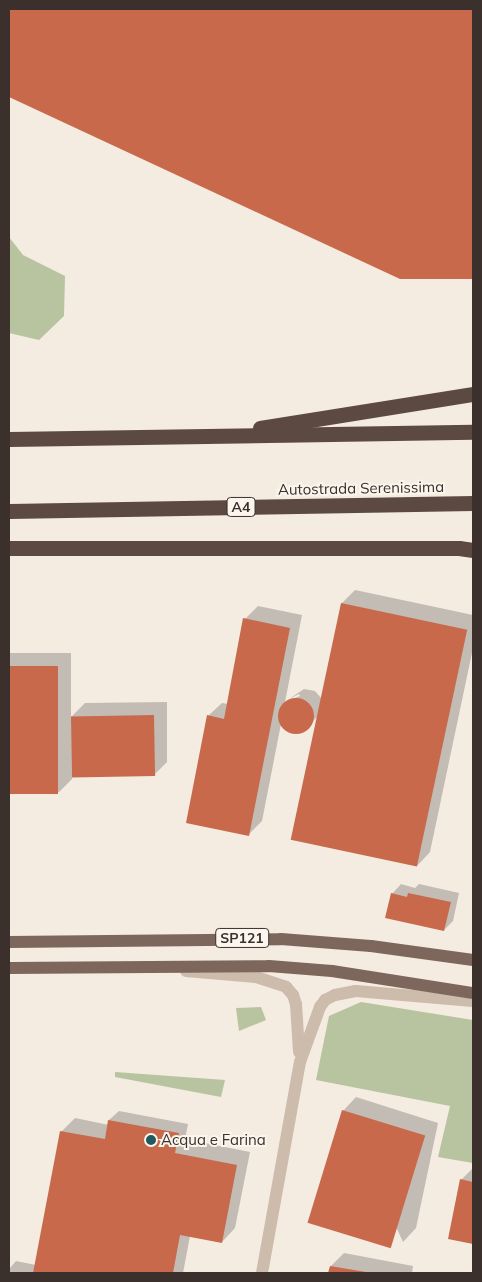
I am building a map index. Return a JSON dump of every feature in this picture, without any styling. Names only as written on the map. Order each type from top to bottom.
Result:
[{"type":"highway","points":[[205,437],[473,394]]},
{"type":"highway","points":[[9,439],[473,432]]},
{"type":"highway","name":"Autostrada Serenissima","points":[[9,511],[473,503]]},
{"type":"highway","points":[[9,548],[459,548],[473,550]]},
{"type":"main road","name":"SP121","points":[[9,942],[280,939],[355,944],[473,960]]},
{"type":"main road","name":"SP121","points":[[9,968],[159,965],[306,968],[473,993]]},
{"type":"street","points":[[159,965],[196,972],[256,977],[286,987],[293,995],[298,1011],[300,1062]]},
{"type":"street","points":[[262,1273],[300,1062],[320,1007],[325,1000],[335,995],[366,991],[473,1001]]},
{"type":"green space","points":[[9,237],[23,255],[65,276],[64,316],[39,340],[9,333]]},
{"type":"green space","points":[[361,1002],[473,1020],[473,1163],[438,1157],[450,1106],[316,1080],[329,1016]]},
{"type":"green space","points":[[261,1007],[266,1020],[239,1031],[236,1008]]},
{"type":"green space","points":[[115,1072],[225,1080],[221,1097],[115,1077]]},
{"type":"building","points":[[9,9],[473,9],[473,279],[400,279],[9,97]]},
{"type":"building","points":[[341,603],[467,630],[417,867],[291,840]]},
{"type":"building","points":[[243,618],[290,628],[249,836],[186,823],[207,715],[224,719]]},
{"type":"building","points":[[9,666],[58,666],[58,794],[9,794]]},
{"type":"building","points":[[296,698],[303,699],[309,703],[313,709],[313,723],[309,729],[303,733],[296,734],[289,733],[283,729],[279,723],[278,716],[279,709],[283,703],[289,699]]},
{"type":"building","points":[[154,715],[155,776],[72,777],[71,716]]},
{"type":"building","points":[[391,893],[407,897],[408,893],[451,902],[444,931],[385,918]]},
{"type":"building","points":[[342,1110],[425,1135],[391,1248],[308,1223]]},
{"type":"building","points":[[108,1120],[179,1133],[175,1153],[237,1165],[222,1243],[180,1235],[173,1273],[33,1273],[60,1131],[105,1139]]},
{"type":"building","points":[[460,1179],[473,1182],[473,1244],[448,1239]]},
{"type":"building","points":[[330,1266],[366,1272],[366,1273],[328,1273]]},
{"type":"place","name":"Acqua e Farina","points":[[151,1140]]}]
